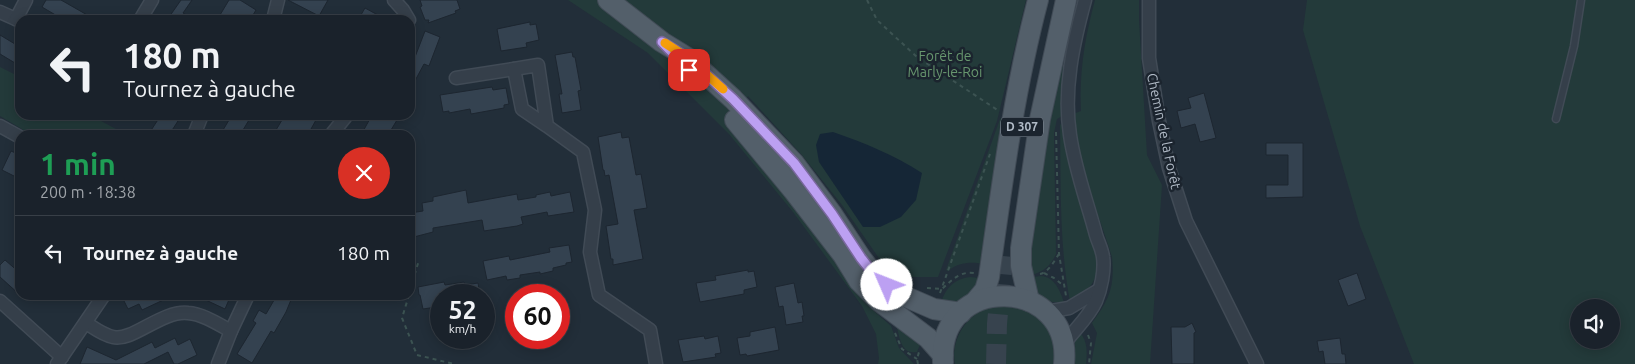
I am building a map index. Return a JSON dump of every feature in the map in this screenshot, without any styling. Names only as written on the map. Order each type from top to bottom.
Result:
[{"type":"main road","points":[[608,0],[662,42],[688,58],[733,99],[794,163],[876,277],[897,293],[934,309],[968,308],[993,296],[1012,296],[1038,306]]},
{"type":"main road","points":[[943,359],[945,339],[951,325],[985,290],[989,277],[1012,117],[1032,38],[1038,0]]},
{"type":"main road","name":"D 307","points":[[1048,0],[1031,75],[1019,145],[1007,256],[1027,128],[1043,41],[1054,0]]},
{"type":"main road","points":[[1064,364],[1064,344],[1057,326],[1038,306],[1021,266],[1022,240],[1040,119],[1066,0]]},
{"type":"main road","points":[[662,42],[743,127],[843,255],[859,281],[878,302],[925,335],[943,359]]},
{"type":"street","points":[[20,15],[26,0]]},
{"type":"street","points":[[143,15],[152,0]]},
{"type":"street","points":[[274,15],[278,0]]},
{"type":"street","points":[[394,0],[406,15]]},
{"type":"street","points":[[1064,344],[1090,313],[1096,300],[1102,276],[1103,257],[1078,179],[1068,114],[1071,60],[1085,0]]},
{"type":"street","name":"Chemin de la Forêt","points":[[1149,0],[1149,58],[1159,120],[1170,168],[1186,221],[1257,364]]},
{"type":"street","points":[[0,12],[15,19]]},
{"type":"street","points":[[456,78],[538,65],[546,126]]},
{"type":"street","points":[[514,69],[522,109],[584,152],[595,210],[590,252],[600,295],[650,330],[656,364]]},
{"type":"street","points":[[335,130],[343,120]]},
{"type":"street","points":[[0,126],[15,134]]},
{"type":"street","points":[[1038,306],[1069,308],[1099,290]]},
{"type":"street","points":[[0,301],[60,360],[101,300]]},
{"type":"street","points":[[218,364],[246,300]]},
{"type":"street","points":[[86,323],[114,338],[126,337],[170,314],[189,313],[231,331]]},
{"type":"lane","points":[[1556,119],[1574,46],[1582,0]]},
{"type":"path","points":[[868,0],[877,20],[917,57],[1004,114],[1012,117]]},
{"type":"path","points":[[942,289],[991,151]]},
{"type":"path","points":[[415,273],[419,260]]},
{"type":"path","points":[[1044,273],[1064,286]]},
{"type":"path","points":[[407,300],[402,318],[417,355],[454,364]]},
{"type":"path","points":[[918,364],[917,359],[921,346]]},
{"type":"green space","name":"Forêt de Marly-le-Roi","points":[[568,0],[1026,0],[997,121],[938,277],[905,277],[883,264],[842,205],[801,154],[748,96],[746,99],[768,172],[834,256],[856,292],[891,326],[899,348],[914,364],[878,364],[876,334],[862,306],[793,212],[729,134],[648,53]]},
{"type":"green space","points":[[1095,0],[1139,0],[1147,155],[1162,185],[1150,364],[1091,364],[1097,333],[1092,323],[1107,300],[1113,277],[1112,257],[1078,150],[1073,114],[1081,111],[1081,82],[1084,55],[1088,27]]},
{"type":"green space","points":[[1307,0],[1635,0],[1635,364],[1414,364],[1360,226],[1303,30]]},
{"type":"green space","points":[[1063,64],[1062,116],[1057,119],[1054,133],[1056,254],[1046,268],[1031,275],[1026,264],[1047,128]]},
{"type":"green space","points":[[0,67],[15,74],[15,120],[99,120],[118,130],[24,130],[0,116]]},
{"type":"green space","points":[[1002,118],[986,264],[966,263],[957,265],[948,271],[946,270],[1000,119]]},
{"type":"green space","points":[[1063,122],[1072,173],[1097,255],[1095,278],[1083,293],[1070,302],[1066,280],[1061,214],[1060,125]]},
{"type":"green space","points":[[1041,276],[1053,282],[1059,289],[1064,302],[1052,302],[1036,294],[1033,277]]},
{"type":"green space","points":[[971,277],[985,279],[981,289],[958,303],[941,303],[948,288],[960,279]]},
{"type":"green space","points":[[1006,305],[1026,311],[1045,324],[1052,336],[1055,364],[955,364],[956,341],[963,328],[973,316],[982,310]]},
{"type":"green space","points":[[896,325],[921,342],[917,352],[907,351],[904,348]]},
{"type":"green space","points":[[1080,333],[1086,344],[1086,364],[1073,364],[1075,342]]},
{"type":"water","points":[[833,132],[879,150],[922,173],[916,200],[901,217],[880,227],[863,227],[819,162],[816,145],[820,134]]},
{"type":"building","points":[[46,0],[61,0],[87,15],[56,15],[42,7]]},
{"type":"building","points":[[181,0],[192,0],[183,13],[186,15],[170,15]]},
{"type":"building","points":[[229,0],[240,0],[256,10],[253,15],[220,15]]},
{"type":"building","points":[[288,0],[328,0],[320,15]]},
{"type":"building","points":[[420,0],[457,0],[460,9],[455,11],[456,13],[428,23],[429,20],[425,20],[420,7],[422,6]]},
{"type":"building","points":[[365,8],[378,15],[361,15]]},
{"type":"building","points":[[530,22],[530,25],[536,24],[539,40],[526,43],[527,47],[501,51],[497,29]]},
{"type":"building","points":[[425,31],[440,37],[429,66],[424,64],[415,81],[415,57]]},
{"type":"building","points":[[0,35],[15,44],[15,63],[0,54]]},
{"type":"building","points":[[572,52],[573,57],[575,57],[581,90],[578,91],[581,110],[562,113],[559,94],[562,94],[555,55]]},
{"type":"building","points":[[492,87],[493,90],[506,88],[509,104],[504,105],[504,108],[471,114],[470,109],[449,113],[449,111],[443,112],[440,95]]},
{"type":"building","points":[[1204,93],[1216,138],[1200,142],[1195,124],[1181,128],[1177,111],[1191,108],[1188,98]]},
{"type":"building","points":[[158,120],[178,121],[172,130],[151,130]]},
{"type":"building","points":[[229,120],[249,120],[243,130],[223,130]]},
{"type":"building","points":[[282,120],[316,120],[311,129],[313,130],[276,130]]},
{"type":"building","points":[[369,120],[397,120],[391,130],[364,130]]},
{"type":"building","points":[[621,132],[622,138],[629,137],[636,175],[641,174],[647,208],[634,210],[643,259],[613,265],[606,226],[618,224],[609,175],[605,176],[603,170],[598,137]]},
{"type":"building","points":[[1266,143],[1303,143],[1303,197],[1266,198],[1266,185],[1288,185],[1288,155],[1266,155]]},
{"type":"building","points":[[11,151],[15,153],[15,176],[2,170]]},
{"type":"building","points":[[466,190],[468,203],[517,194],[518,200],[550,192],[551,196],[570,192],[574,212],[548,216],[547,212],[521,217],[523,224],[484,231],[482,220],[433,228],[433,232],[415,237],[415,212],[423,211],[422,203],[433,201],[433,197]]},
{"type":"building","points":[[569,245],[572,262],[553,268],[553,271],[520,275],[520,278],[507,280],[506,276],[487,280],[483,261],[509,256],[510,260],[550,252],[549,248]]},
{"type":"building","points":[[5,260],[15,269],[15,290],[0,277],[0,265]]},
{"type":"building","points":[[748,270],[748,272],[754,271],[757,287],[744,290],[744,294],[700,302],[696,283],[716,280],[715,276]]},
{"type":"building","points":[[1357,273],[1366,299],[1348,306],[1338,280]]},
{"type":"building","points":[[794,283],[798,303],[802,302],[803,322],[786,325],[783,306],[779,307],[775,287]]},
{"type":"building","points":[[430,285],[430,308],[423,309],[418,287]]},
{"type":"building","points":[[124,300],[163,300],[142,310],[139,304],[128,309]]},
{"type":"building","points":[[206,300],[229,300],[225,309]]},
{"type":"building","points":[[274,300],[291,300],[274,333],[271,331],[252,363],[237,354],[256,323],[253,321],[259,310],[266,314]]},
{"type":"building","points":[[1192,323],[1196,332],[1194,333],[1194,364],[1172,364],[1171,327],[1185,327]]},
{"type":"building","points":[[775,327],[779,350],[747,356],[746,354],[740,355],[737,338],[750,336],[750,332]]},
{"type":"building","points":[[704,336],[705,339],[718,336],[721,353],[715,354],[716,357],[683,362],[678,340]]},
{"type":"building","points":[[175,338],[178,345],[190,339],[197,355],[178,364],[174,364],[168,352],[144,364],[80,364],[87,347],[116,360],[152,342],[155,348]]},
{"type":"building","points":[[1340,338],[1342,354],[1345,354],[1346,364],[1325,364],[1323,351],[1319,352],[1317,341]]},
{"type":"tunnel","points":[[996,364],[997,324],[1003,256]]},
{"type":"slow traffic","points":[[665,43],[688,58],[723,89]]},
{"type":"route","points":[[689,70],[662,42],[688,58],[733,99],[794,163],[832,214],[861,258],[876,277],[887,285]]}]
